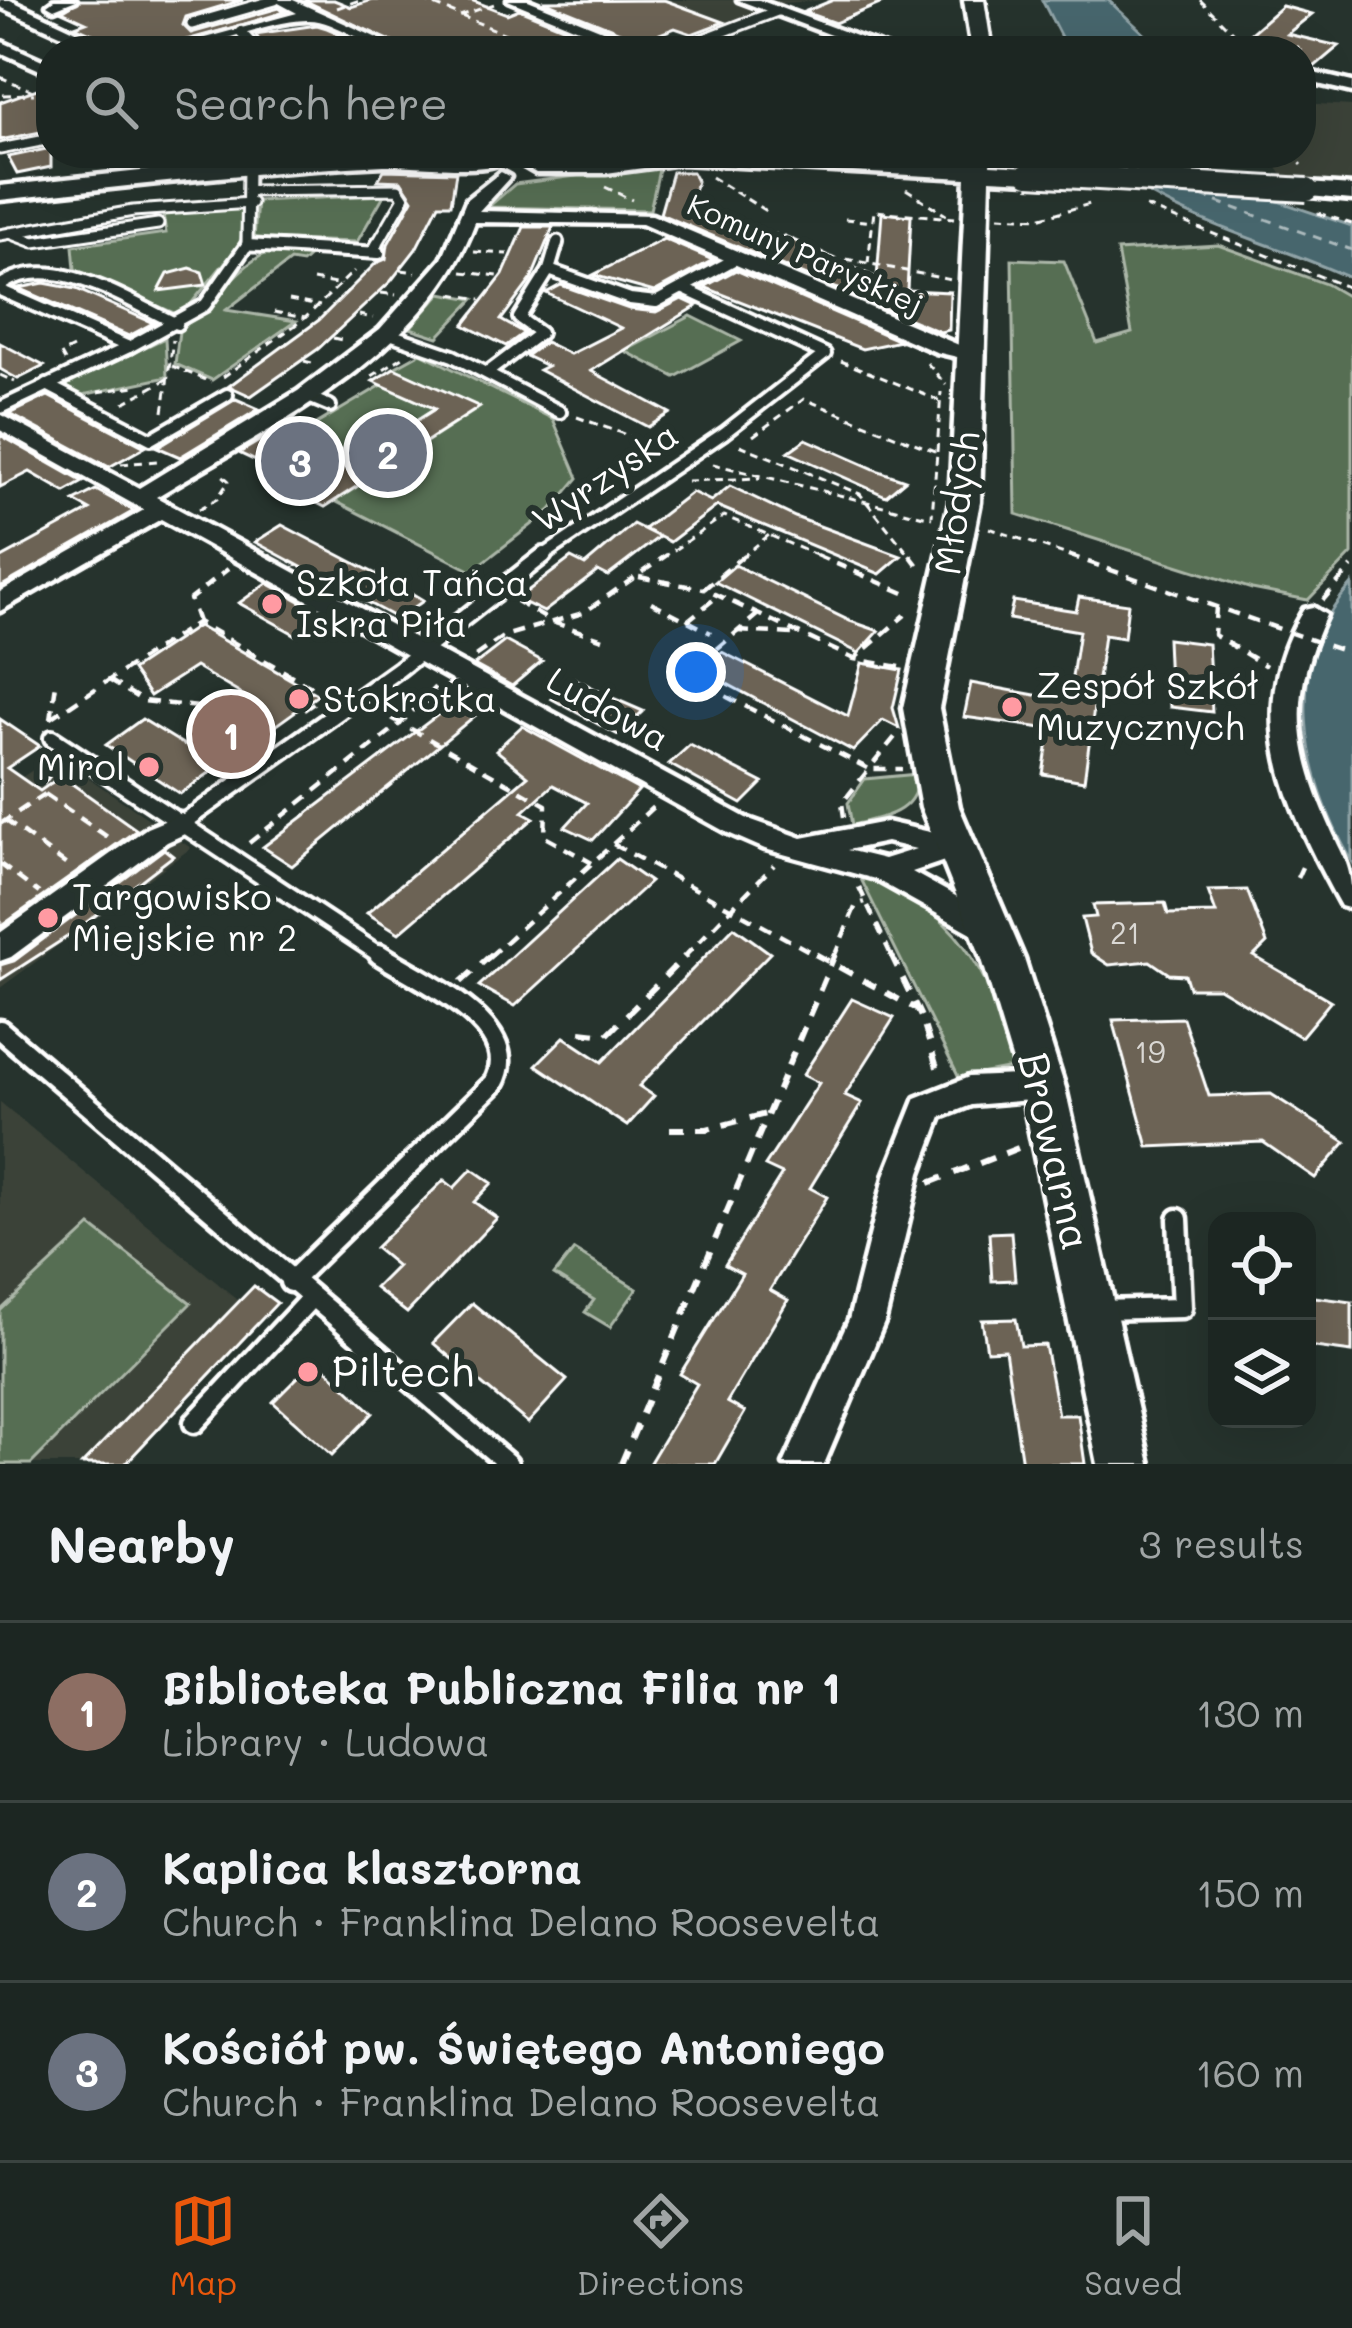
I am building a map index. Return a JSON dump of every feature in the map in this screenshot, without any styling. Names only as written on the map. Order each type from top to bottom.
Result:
[{"type":"street","points":[[277,0],[366,36]]},
{"type":"street","points":[[745,0],[846,36]]},
{"type":"street","points":[[974,0],[980,36]]},
{"type":"street","points":[[0,1],[78,36]]},
{"type":"street","points":[[506,1],[604,36]]},
{"type":"street","points":[[221,36],[318,13]]},
{"type":"street","points":[[0,46],[36,63]]},
{"type":"street","points":[[1316,79],[1352,87]]},
{"type":"street","points":[[0,194],[148,168]]},
{"type":"street","points":[[479,168],[524,176],[524,168]]},
{"type":"street","name":"Młodych","points":[[955,847],[930,769],[923,690],[959,519],[960,216],[972,168]]},
{"type":"street","points":[[992,168],[1352,193]]},
{"type":"street","points":[[0,603],[151,503],[201,461],[306,396],[451,261],[472,203],[495,170]]},
{"type":"street","name":"Komuny Paryskiej","points":[[471,216],[634,217],[742,254],[957,358]]},
{"type":"street","name":"Ludowa","points":[[0,421],[791,855],[849,850],[886,832],[955,847]]},
{"type":"street","points":[[1313,615],[1287,671],[1286,724],[1295,782],[1352,898]]},
{"type":"street","points":[[0,950],[131,854],[182,824]]},
{"type":"street","points":[[884,870],[955,847]]},
{"type":"street","name":"Browarna","points":[[955,847],[1023,1014],[1124,1464]]},
{"type":"street","name":"Ludowa","points":[[849,850],[990,929]]},
{"type":"street","points":[[804,1464],[868,1320],[920,1121],[946,1097],[1043,1088]]},
{"type":"lane","points":[[192,24],[277,0]]},
{"type":"lane","points":[[713,36],[777,11]]},
{"type":"lane","points":[[240,31],[244,36]]},
{"type":"lane","points":[[0,149],[36,142]]},
{"type":"lane","points":[[0,407],[177,324],[215,296],[247,245],[248,168]]},
{"type":"lane","points":[[5,234],[133,211],[250,197],[398,189],[404,198],[374,252],[247,245]]},
{"type":"lane","points":[[5,234],[30,242],[158,224]]},
{"type":"lane","points":[[487,373],[540,334],[519,318],[549,270],[558,242]]},
{"type":"lane","points":[[549,270],[575,271],[643,303],[682,288],[742,254]]},
{"type":"lane","points":[[129,347],[2,291],[0,285],[22,271],[47,270],[177,324]]},
{"type":"lane","points":[[682,288],[825,354]]},
{"type":"lane","points":[[381,328],[487,373],[560,412]]},
{"type":"lane","name":"Wyrzyska","points":[[182,824],[358,698],[495,589],[688,457],[825,354]]},
{"type":"lane","points":[[47,385],[151,439],[227,395]]},
{"type":"lane","points":[[306,396],[330,406]]},
{"type":"lane","points":[[52,738],[68,739],[182,824],[444,997],[500,1040],[501,1072],[290,1282]]},
{"type":"lane","points":[[0,1030],[508,1464]]},
{"type":"lane","points":[[1091,1310],[1182,1308],[1178,1219]]},
{"type":"lane","points":[[194,1423],[310,1299]]},
{"type":"path","points":[[318,13],[360,0]]},
{"type":"path","points":[[422,0],[510,36]]},
{"type":"path","points":[[1200,0],[1234,34],[1246,36]]},
{"type":"path","points":[[460,16],[506,1]]},
{"type":"path","points":[[0,76],[36,92]]},
{"type":"path","points":[[2,96],[24,88]]},
{"type":"path","points":[[2,96],[36,94]]},
{"type":"path","points":[[702,171],[770,213]]},
{"type":"path","points":[[600,184],[641,205]]},
{"type":"path","points":[[897,184],[960,216]]},
{"type":"path","points":[[868,263],[874,211],[1038,218],[1110,199]]},
{"type":"path","points":[[1146,206],[1352,290]]},
{"type":"path","points":[[845,220],[873,222]]},
{"type":"path","points":[[1340,220],[1352,222]]},
{"type":"path","points":[[742,254],[782,231]]},
{"type":"path","points":[[213,383],[320,306],[374,252]]},
{"type":"path","points":[[469,252],[508,254]]},
{"type":"path","points":[[846,259],[956,281],[957,265]]},
{"type":"path","points":[[456,271],[498,276]]},
{"type":"path","points":[[417,285],[427,273]]},
{"type":"path","points":[[313,280],[341,285]]},
{"type":"path","points":[[440,292],[481,298]]},
{"type":"path","points":[[396,308],[407,297]]},
{"type":"path","points":[[290,300],[320,306]]},
{"type":"path","points":[[274,312],[305,318]]},
{"type":"path","points":[[151,439],[163,415],[177,324]]},
{"type":"path","points":[[342,356],[357,344]]},
{"type":"path","points":[[926,351],[923,356],[941,384]]},
{"type":"path","points":[[825,354],[940,401]]},
{"type":"path","points":[[957,358],[941,384],[937,452],[959,519]]},
{"type":"path","points":[[0,376],[7,373]]},
{"type":"path","points":[[104,415],[170,377]]},
{"type":"path","points":[[76,400],[135,386]]},
{"type":"path","points":[[714,465],[804,399],[937,452]]},
{"type":"path","points":[[560,412],[714,465],[931,521],[959,519],[982,525],[1352,654]]},
{"type":"path","points":[[744,443],[860,494],[863,504],[898,536],[919,567]]},
{"type":"path","points":[[113,465],[189,455],[229,481],[217,499],[191,514]]},
{"type":"path","points":[[655,479],[765,478]]},
{"type":"path","points":[[232,857],[400,724],[455,670],[504,636],[584,613],[724,516],[911,596]]},
{"type":"path","points":[[704,589],[769,535]]},
{"type":"path","points":[[1313,615],[1352,567]]},
{"type":"path","points":[[229,569],[190,599],[198,622],[325,695],[291,720]]},
{"type":"path","points":[[639,577],[704,589],[854,659],[907,671]]},
{"type":"path","points":[[495,589],[552,622],[603,639]]},
{"type":"path","points":[[687,622],[718,596]]},
{"type":"path","points":[[651,602],[711,634]]},
{"type":"path","points":[[1216,607],[1214,635],[1223,644],[1256,664],[1287,671]]},
{"type":"path","points":[[685,676],[757,615]]},
{"type":"path","points":[[854,659],[905,615]]},
{"type":"path","points":[[51,718],[198,622]]},
{"type":"path","points":[[738,631],[797,634]]},
{"type":"path","points":[[670,668],[869,769],[930,769]]},
{"type":"path","points":[[109,680],[143,701],[237,711],[273,734]]},
{"type":"path","points":[[52,738],[56,683]]},
{"type":"path","points":[[358,698],[545,805],[545,837],[592,863]]},
{"type":"path","points":[[51,718],[68,739],[44,784],[45,794],[131,854]]},
{"type":"path","points":[[901,730],[842,802],[849,850],[865,902],[918,1010],[946,1097]]},
{"type":"path","points":[[45,794],[3,822],[92,883]]},
{"type":"path","points":[[444,997],[665,797]]},
{"type":"path","points":[[613,844],[918,1010]]},
{"type":"path","points":[[581,1031],[607,1035],[730,909],[791,855]]},
{"type":"path","points":[[0,864],[58,907]]},
{"type":"path","points":[[622,1464],[856,905],[865,902]]},
{"type":"path","points":[[670,1129],[707,1129],[766,1114]]},
{"type":"path","points":[[900,1190],[1034,1145]]},
{"type":"shaded area","points":[[628,0],[830,0],[783,3],[712,31]]},
{"type":"shaded area","points":[[1316,104],[1352,106],[1352,182],[1284,178],[1277,168],[1316,168]]},
{"type":"shaded area","name":"Targowisko Miejskie nr 2","points":[[55,755],[191,848],[0,988],[0,792]]},
{"type":"shaded area","points":[[0,1102],[239,1301],[81,1464],[0,1464]]},
{"type":"green space","points":[[659,168],[650,210],[488,207],[515,184]]},
{"type":"green space","points":[[384,195],[357,242],[254,239],[257,201]]},
{"type":"green space","points":[[243,208],[240,244],[181,316],[75,269],[73,246],[166,233],[163,214],[169,211]]},
{"type":"green space","points":[[1218,245],[1326,284],[1352,299],[1352,554],[1308,600],[1252,589],[1016,514],[1012,259],[1064,261],[1097,343],[1132,333],[1117,251]]},
{"type":"green space","points":[[271,252],[313,253],[302,263],[290,261],[226,310],[296,321],[212,380],[175,364],[179,331],[237,274]]},
{"type":"green space","points":[[441,293],[474,299],[438,337],[410,328]]},
{"type":"green space","points":[[691,316],[741,341],[675,377],[625,351]]},
{"type":"green space","points":[[165,338],[167,377],[78,396],[67,389],[68,383]]},
{"type":"green space","points":[[421,353],[553,419],[578,478],[551,510],[472,571],[335,501],[479,408],[394,368]]},
{"type":"green space","points":[[382,385],[435,409],[357,458],[303,432]]},
{"type":"green space","points":[[918,774],[905,806],[852,825],[848,803],[865,779]]},
{"type":"green space","points":[[858,873],[922,905],[965,947],[994,1000],[1017,1067],[959,1078]]},
{"type":"green space","points":[[91,1226],[191,1303],[31,1464],[0,1464],[0,1311]]},
{"type":"green space","points":[[574,1250],[637,1289],[610,1327],[585,1312],[594,1300],[554,1275]]},
{"type":"water","points":[[1042,0],[1108,0],[1147,36],[1060,36]]},
{"type":"water","points":[[1111,168],[1204,168],[1248,191],[1352,226],[1352,279],[1184,212]]},
{"type":"water","points":[[1352,584],[1352,861],[1321,793],[1306,720],[1315,648],[1329,615]]},
{"type":"building","points":[[80,0],[243,0],[186,17],[183,25],[191,33],[279,8],[285,12],[204,36],[97,36],[75,26],[86,22],[62,11]]},
{"type":"building","points":[[304,0],[334,0],[351,7],[372,0],[471,0],[507,14],[519,9],[585,36],[379,36]]},
{"type":"building","points":[[664,0],[724,22],[692,34],[675,28],[655,36],[630,36],[543,1]]},
{"type":"building","points":[[833,0],[889,0],[835,23],[804,12]]},
{"type":"building","points":[[1282,6],[1312,14],[1287,34],[1296,36],[1247,36]]},
{"type":"building","points":[[317,25],[345,36],[256,36]]},
{"type":"building","points":[[1316,41],[1339,46],[1316,65]]},
{"type":"building","points":[[36,89],[36,133],[0,140],[0,102]]},
{"type":"building","points":[[36,151],[36,168],[46,168],[17,174],[8,157]]},
{"type":"building","points":[[384,170],[456,172],[451,204],[439,204],[416,249],[391,281],[318,349],[251,396],[229,386],[319,320],[376,263],[386,259],[388,244],[413,199],[401,181],[378,180]]},
{"type":"building","points":[[672,172],[692,172],[697,181],[690,206],[773,242],[784,236],[877,278],[882,213],[911,216],[907,290],[950,292],[949,330],[940,332],[660,214]]},
{"type":"building","points":[[524,227],[553,227],[531,280],[501,320],[524,333],[506,346],[464,325],[503,275]]},
{"type":"building","points":[[664,239],[713,260],[654,292],[593,275]]},
{"type":"building","points":[[190,268],[202,272],[206,285],[159,291],[168,274]]},
{"type":"building","points":[[736,270],[900,341],[862,349],[704,287]]},
{"type":"building","points":[[44,283],[76,289],[153,323],[129,336],[19,288]]},
{"type":"building","points":[[561,285],[629,309],[656,312],[682,299],[697,306],[591,371],[670,413],[648,427],[539,370],[547,366],[526,356],[545,342],[570,354],[621,328],[546,293]]},
{"type":"building","points":[[0,343],[44,366],[18,379],[0,369]]},
{"type":"building","points":[[394,368],[480,407],[325,507],[305,497],[317,490],[239,453],[278,430],[294,437],[303,432],[357,458],[435,409],[373,381]]},
{"type":"building","points":[[48,396],[145,447],[109,467],[10,414]]},
{"type":"building","points":[[236,399],[259,409],[180,457],[157,447]]},
{"type":"building","points":[[0,435],[83,482],[65,492],[30,472],[0,487]]},
{"type":"building","points":[[806,439],[905,480],[886,496],[788,452]]},
{"type":"building","points":[[730,486],[795,517],[901,556],[880,574],[717,506],[670,542],[644,529],[692,492],[711,501]]},
{"type":"building","points":[[96,490],[134,511],[0,587],[0,559],[90,510],[74,501]]},
{"type":"building","points":[[633,524],[659,537],[608,576],[598,571],[544,612],[517,599],[571,558],[585,565]]},
{"type":"building","points":[[282,525],[423,601],[398,619],[255,542]]},
{"type":"building","points":[[735,565],[879,631],[859,653],[715,582]]},
{"type":"building","name":"Szkoła Tańca Iskra Piła","points":[[267,583],[307,605],[300,610],[320,621],[298,636],[239,603]]},
{"type":"building","points":[[1079,597],[1128,604],[1124,638],[1104,635],[1084,781],[1043,774],[1050,729],[964,717],[971,683],[1062,700],[1065,683],[1071,684],[1079,631],[1009,619],[1013,601],[1076,611]]},
{"type":"building","points":[[198,626],[318,695],[180,794],[106,745],[142,719],[186,746],[251,700],[195,667],[150,696],[132,670]]},
{"type":"building","points":[[1167,639],[1208,644],[1212,712],[1170,707]]},
{"type":"building","points":[[505,641],[542,661],[512,686],[474,665]]},
{"type":"building","points":[[722,652],[848,716],[862,663],[902,670],[893,708],[899,728],[883,720],[853,751],[701,670]]},
{"type":"building","points":[[574,678],[643,711],[618,735],[552,699]]},
{"type":"building","points":[[449,684],[488,705],[292,866],[263,847],[443,711],[426,701]]},
{"type":"building","points":[[0,719],[40,746],[7,768],[40,791],[61,776],[137,830],[0,927]]},
{"type":"building","points":[[522,726],[639,790],[593,840],[565,827],[587,803],[553,785],[523,812],[534,818],[399,933],[367,913],[528,776],[496,750]]},
{"type":"building","points":[[690,745],[763,783],[742,804],[669,764]]},
{"type":"building","points":[[164,849],[173,856],[70,935],[0,980],[0,965],[14,961]]},
{"type":"building","points":[[617,859],[650,882],[515,1006],[479,986]]},
{"type":"building","points":[[1247,890],[1267,943],[1254,956],[1331,1001],[1301,1037],[1219,988],[1189,988],[1185,975],[1169,974],[1150,961],[1109,965],[1091,953],[1082,918],[1096,917],[1093,905],[1165,903],[1168,914],[1216,913],[1208,891]]},
{"type":"building","points":[[734,927],[770,953],[639,1086],[654,1096],[627,1126],[536,1065],[564,1037],[602,1062]]},
{"type":"building","points":[[852,999],[894,1018],[845,1095],[862,1103],[810,1188],[827,1197],[770,1290],[788,1300],[727,1402],[745,1412],[715,1464],[649,1464],[697,1384],[680,1374],[742,1274],[725,1265],[782,1174],[765,1166],[819,1083],[803,1075]]},
{"type":"building","points":[[1183,1018],[1209,1096],[1271,1094],[1346,1142],[1315,1178],[1263,1142],[1148,1147],[1113,1020]]},
{"type":"building","points":[[472,1169],[492,1183],[474,1202],[497,1218],[407,1313],[375,1288],[397,1266],[375,1248],[444,1180],[454,1188]]},
{"type":"building","points":[[1011,1232],[1015,1280],[992,1281],[989,1233]]},
{"type":"building","points":[[254,1286],[277,1303],[125,1464],[82,1464]]},
{"type":"building","points":[[1316,1297],[1352,1302],[1352,1352],[1316,1347]]},
{"type":"building","points":[[472,1303],[567,1380],[528,1423],[433,1343]]},
{"type":"building","points":[[1016,1319],[1021,1346],[1045,1345],[1058,1415],[1078,1415],[1085,1464],[1022,1464],[1005,1350],[987,1351],[982,1320]]},
{"type":"building","points":[[316,1359],[373,1413],[332,1455],[273,1402]]},
{"type":"ferry route","points":[[1201,196],[1352,250]]},
{"type":"place","name":"Kaplica klasztorna","points":[[388,453]]},
{"type":"place","name":"Kościół pw. Świętego Antoniego","points":[[300,461]]},
{"type":"place","name":"Szkoła Tańca Iskra Piła","points":[[272,604]]},
{"type":"place","name":"Stokrotka","points":[[299,699]]},
{"type":"place","name":"Zespół Szkół Muzycznych","points":[[1012,707]]},
{"type":"place","name":"Biblioteka Publiczna Filia nr 1","points":[[231,734]]},
{"type":"place","name":"Mirol","points":[[149,767]]},
{"type":"place","name":"Targowisko Miejskie nr 2","points":[[48,918]]},
{"type":"place","name":"Piltech","points":[[308,1372]]}]
